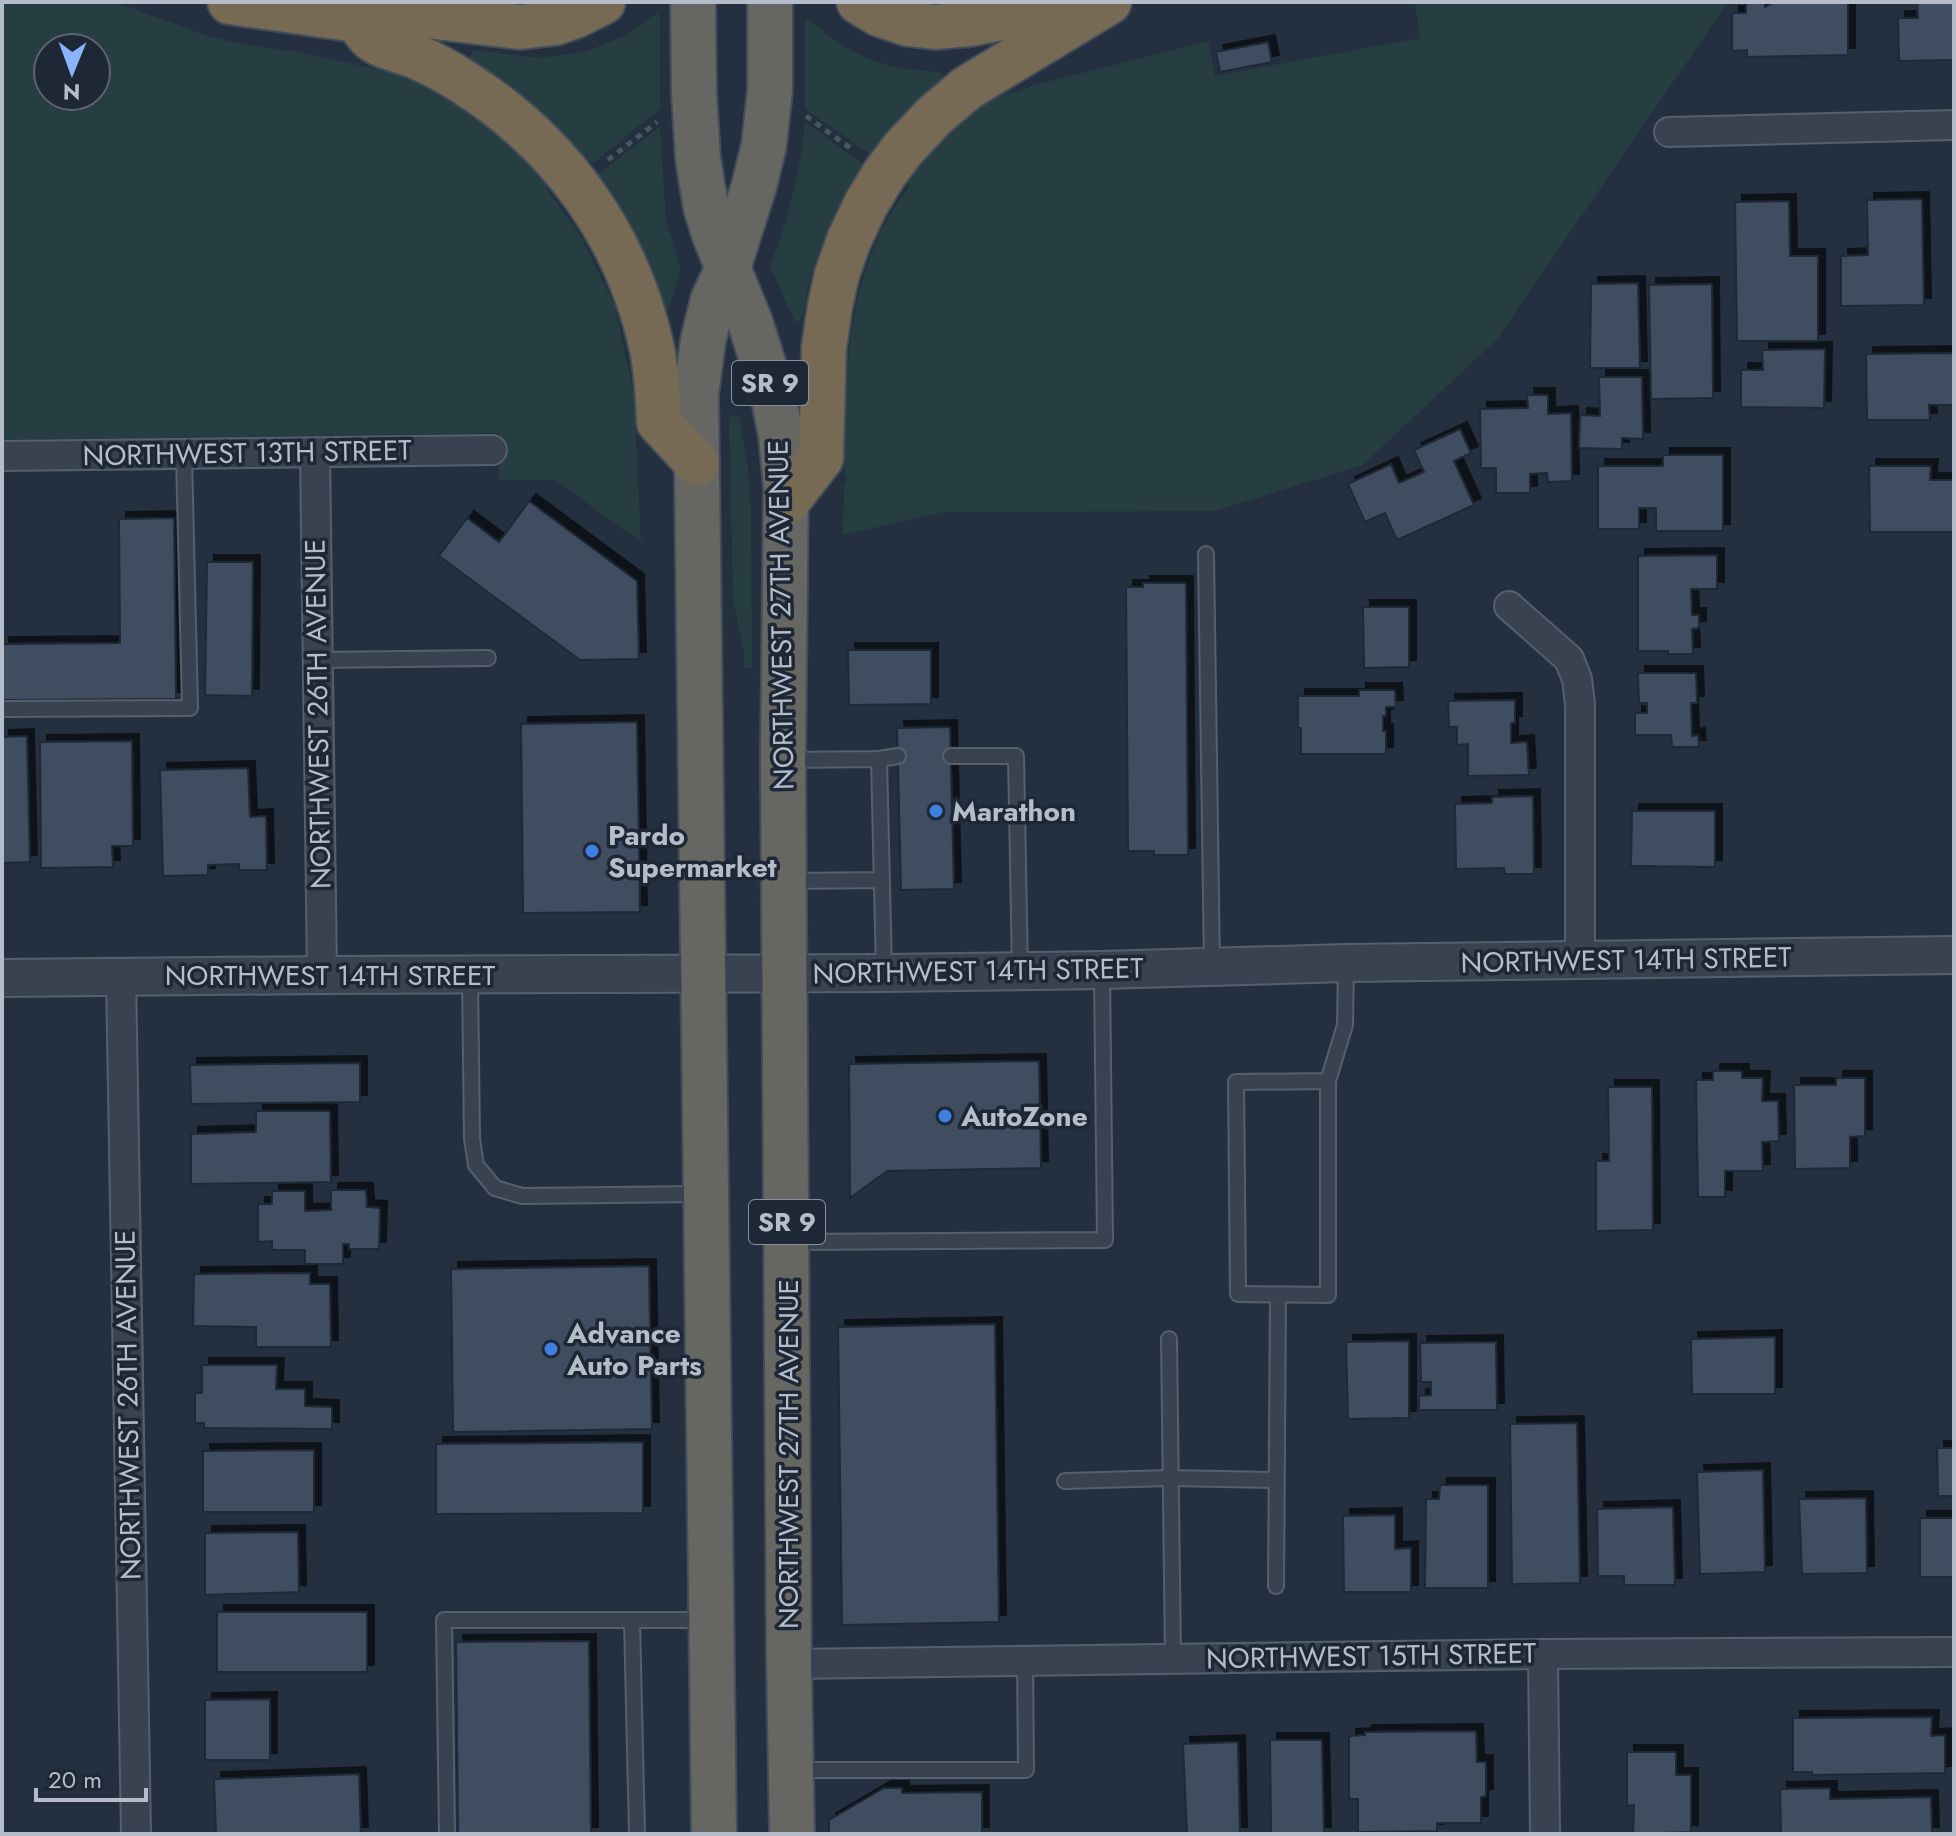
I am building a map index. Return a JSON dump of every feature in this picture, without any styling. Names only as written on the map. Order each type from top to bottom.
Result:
[{"type":"highway","points":[[230,2],[357,20],[387,11],[520,27],[555,23],[603,2]]},
{"type":"highway","name":"NORTHWEST 27TH AVENUE","points":[[693,2],[698,159],[706,208],[750,322],[773,394],[781,436],[786,503],[783,760],[792,1834]]},
{"type":"highway","name":"SR 9","points":[[714,1834],[696,394],[703,341],[713,300],[728,268],[764,145],[770,90],[770,2]]},
{"type":"highway","points":[[859,2],[879,14],[908,24],[935,27],[970,24],[1084,2]]},
{"type":"highway","points":[[786,503],[821,458],[824,347],[837,274],[866,204],[885,173],[934,116],[967,88],[1109,2]]},
{"type":"highway","points":[[357,20],[371,38],[429,63],[481,93],[531,134],[594,206],[627,272],[643,315],[657,383],[659,422],[697,463]]},
{"type":"street","points":[[1669,132],[1954,125]]},
{"type":"street","name":"NORTHWEST 13TH STREET","points":[[2,456],[492,450]]},
{"type":"street","name":"NORTHWEST 26TH AVENUE","points":[[315,453],[322,975]]},
{"type":"street","points":[[1509,606],[1569,659],[1577,679],[1580,704],[1580,961]]},
{"type":"street","name":"NORTHWEST 14TH STREET","points":[[2,978],[884,973],[1954,955]]},
{"type":"street","name":"NORTHWEST 26TH AVENUE","points":[[121,976],[136,1834]]},
{"type":"street","name":"NORTHWEST 15TH STREET","points":[[789,1664],[1954,1652]]},
{"type":"street","points":[[1543,1654],[1545,1834]]},
{"type":"lane","points":[[2,709],[190,708],[184,455]]},
{"type":"lane","points":[[1206,554],[1212,967]]},
{"type":"lane","points":[[318,660],[488,658]]},
{"type":"lane","points":[[783,760],[898,756]]},
{"type":"lane","points":[[951,756],[1016,756],[1020,971]]},
{"type":"lane","points":[[879,759],[884,973]]},
{"type":"lane","points":[[784,881],[882,880]]},
{"type":"lane","points":[[1328,1081],[1236,1082],[1238,1294],[1328,1295],[1328,1081],[1345,1025],[1346,963]]},
{"type":"lane","points":[[787,1243],[1105,1240],[1102,970]]},
{"type":"lane","points":[[470,975],[472,1139],[476,1165],[495,1188],[522,1196],[707,1194]]},
{"type":"lane","points":[[1276,1586],[1278,1295]]},
{"type":"lane","points":[[1169,1339],[1173,1659]]},
{"type":"lane","points":[[1065,1481],[1170,1478],[1277,1480]]},
{"type":"lane","points":[[447,1834],[444,1620],[711,1620]]},
{"type":"lane","points":[[632,1621],[637,1834]]},
{"type":"lane","points":[[791,1770],[1026,1770],[1025,1661]]},
{"type":"path","points":[[805,116],[855,150]]},
{"type":"path","points":[[606,162],[661,119]]},
{"type":"green space","points":[[2,2],[115,2],[208,36],[422,79],[496,124],[555,181],[546,188],[579,233],[615,306],[634,396],[641,542],[555,480],[499,480],[499,433],[2,440]]},
{"type":"green space","points":[[1415,2],[1728,2],[1497,339],[1363,465],[1215,511],[944,512],[843,535],[847,475],[844,474],[846,397],[853,323],[860,288],[888,219],[910,185],[902,177],[989,92],[1015,93],[1031,86],[1209,41],[1215,76],[1420,38]]},
{"type":"green space","points":[[657,13],[660,18],[660,109],[592,164],[556,126],[514,89],[471,61],[470,55],[475,50],[539,58],[585,52],[624,36]]},
{"type":"green space","points":[[805,19],[869,59],[942,73],[943,77],[907,110],[870,154],[805,109]]},
{"type":"green space","points":[[805,122],[863,164],[824,238],[808,286],[803,315],[798,322],[792,316],[770,266],[792,196]]},
{"type":"green space","points":[[660,127],[666,220],[681,268],[669,308],[665,308],[651,264],[628,219],[598,174]]},
{"type":"green space","points":[[733,415],[739,417],[748,468],[752,668],[744,668],[733,598],[729,419]]},
{"type":"building","points":[[1774,2],[1848,2],[1848,55],[1747,57],[1747,50],[1732,51],[1732,13],[1746,13],[1746,3],[1765,3],[1765,7]]},
{"type":"building","points":[[1917,2],[1954,2],[1954,60],[1899,61],[1898,18],[1918,18]]},
{"type":"building","points":[[1268,42],[1272,62],[1220,72],[1216,52]]},
{"type":"building","points":[[1922,199],[1924,305],[1841,306],[1841,256],[1868,255],[1867,200]]},
{"type":"building","points":[[1789,201],[1790,256],[1818,256],[1818,341],[1737,341],[1735,202]]},
{"type":"building","points":[[1638,283],[1640,368],[1590,368],[1591,284]]},
{"type":"building","points":[[1712,284],[1713,398],[1651,399],[1649,285]]},
{"type":"building","points":[[1825,349],[1824,408],[1741,407],[1741,370],[1763,370],[1762,350]]},
{"type":"building","points":[[1954,353],[1954,405],[1929,405],[1930,420],[1867,420],[1866,354]]},
{"type":"building","points":[[1599,377],[1642,377],[1643,439],[1622,438],[1622,449],[1579,448],[1580,415],[1600,416]]},
{"type":"building","points":[[1527,395],[1548,395],[1548,414],[1571,413],[1572,481],[1548,482],[1547,473],[1530,474],[1530,493],[1496,493],[1496,468],[1481,468],[1480,409],[1528,408]]},
{"type":"building","points":[[1460,429],[1471,453],[1454,461],[1474,505],[1397,540],[1385,513],[1365,522],[1348,484],[1391,464],[1399,483],[1424,472],[1414,450]]},
{"type":"building","points":[[1663,455],[1723,455],[1723,531],[1656,531],[1656,508],[1639,508],[1639,529],[1598,529],[1598,466],[1663,466]]},
{"type":"building","points":[[1869,466],[1931,466],[1930,480],[1954,480],[1954,532],[1870,532]]},
{"type":"building","points":[[529,501],[637,581],[639,659],[580,660],[439,556],[467,518],[499,542]]},
{"type":"building","points":[[174,518],[176,699],[2,700],[2,644],[120,643],[119,519]]},
{"type":"building","points":[[1717,555],[1717,589],[1691,589],[1692,615],[1699,615],[1699,628],[1692,629],[1693,654],[1638,651],[1638,556]]},
{"type":"building","points":[[207,562],[253,562],[252,696],[205,695]]},
{"type":"building","points":[[1143,583],[1186,583],[1188,855],[1128,851],[1126,587],[1143,587]]},
{"type":"building","points":[[1363,607],[1409,607],[1409,667],[1364,668]]},
{"type":"building","points":[[848,650],[931,650],[931,704],[849,705]]},
{"type":"building","points":[[1638,673],[1696,673],[1697,703],[1691,703],[1692,736],[1698,735],[1699,747],[1672,747],[1671,735],[1635,735],[1635,713],[1647,713],[1647,703],[1639,703]]},
{"type":"building","points":[[1359,690],[1395,690],[1396,707],[1386,707],[1386,716],[1383,716],[1386,754],[1301,754],[1298,696],[1359,696]]},
{"type":"building","points":[[1515,700],[1511,743],[1527,742],[1529,775],[1468,776],[1468,744],[1457,745],[1457,727],[1449,727],[1448,701]]},
{"type":"building","points":[[637,722],[640,912],[523,913],[521,724]]},
{"type":"building","name":"Marathon","points":[[950,727],[954,889],[901,890],[897,728]]},
{"type":"building","points":[[27,736],[30,862],[2,863],[2,737]]},
{"type":"building","points":[[132,741],[133,846],[112,846],[113,867],[41,868],[40,742]]},
{"type":"building","points":[[248,768],[250,817],[266,816],[267,870],[239,870],[239,864],[208,865],[208,875],[163,876],[160,770]]},
{"type":"building","points":[[1533,796],[1534,874],[1505,874],[1504,868],[1456,869],[1455,804],[1492,803],[1492,797]]},
{"type":"building","points":[[1632,811],[1715,811],[1715,867],[1631,866]]},
{"type":"building","name":"AutoZone","points":[[1039,1061],[1041,1168],[887,1171],[850,1198],[849,1064]]},
{"type":"building","points":[[360,1063],[360,1102],[191,1104],[190,1065]]},
{"type":"building","points":[[1713,1071],[1742,1071],[1742,1078],[1763,1078],[1762,1101],[1778,1101],[1779,1141],[1762,1142],[1763,1171],[1725,1171],[1725,1197],[1698,1197],[1696,1080],[1713,1080]]},
{"type":"building","points":[[1836,1078],[1865,1078],[1865,1136],[1850,1137],[1850,1168],[1795,1169],[1794,1085],[1836,1085]]},
{"type":"building","points":[[1608,1087],[1652,1087],[1653,1230],[1596,1231],[1596,1161],[1609,1161]]},
{"type":"building","points":[[256,1111],[330,1111],[331,1182],[191,1184],[191,1134],[256,1132]]},
{"type":"building","points":[[331,1190],[366,1190],[367,1207],[380,1208],[379,1249],[349,1249],[349,1244],[343,1244],[343,1264],[305,1264],[305,1250],[272,1250],[272,1241],[258,1242],[258,1204],[272,1204],[272,1191],[305,1191],[305,1211],[331,1210]]},
{"type":"building","name":"Advance Auto Parts","points":[[649,1266],[652,1429],[453,1432],[451,1269]]},
{"type":"building","points":[[310,1273],[310,1284],[330,1284],[331,1347],[256,1347],[256,1327],[193,1326],[194,1274]]},
{"type":"building","points":[[995,1324],[999,1622],[842,1625],[838,1327]]},
{"type":"building","points":[[1775,1337],[1775,1394],[1692,1394],[1691,1339]]},
{"type":"building","points":[[1409,1341],[1409,1418],[1348,1419],[1346,1342]]},
{"type":"building","points":[[1496,1342],[1497,1410],[1419,1410],[1419,1396],[1431,1395],[1431,1382],[1421,1382],[1420,1343]]},
{"type":"building","points":[[202,1365],[277,1365],[276,1389],[305,1389],[305,1406],[332,1407],[332,1429],[204,1428],[204,1423],[195,1423],[195,1393],[202,1393]]},
{"type":"building","points":[[1577,1423],[1580,1583],[1512,1584],[1510,1424]]},
{"type":"building","points":[[643,1442],[643,1513],[436,1514],[436,1444]]},
{"type":"building","points":[[1937,1448],[1954,1448],[1954,1496],[1938,1496]]},
{"type":"building","points":[[314,1450],[314,1512],[203,1512],[203,1451]]},
{"type":"building","points":[[1763,1470],[1765,1572],[1700,1574],[1697,1472]]},
{"type":"building","points":[[1440,1485],[1488,1485],[1488,1588],[1425,1588],[1426,1499],[1439,1499]]},
{"type":"building","points":[[1866,1498],[1867,1573],[1802,1574],[1799,1499]]},
{"type":"building","points":[[1673,1507],[1675,1585],[1624,1585],[1624,1576],[1598,1576],[1597,1509]]},
{"type":"building","points":[[1395,1515],[1395,1549],[1411,1548],[1411,1592],[1344,1592],[1343,1516]]},
{"type":"building","points":[[1920,1518],[1954,1518],[1954,1577],[1920,1577]]},
{"type":"building","points":[[298,1532],[299,1592],[205,1595],[205,1533]]},
{"type":"building","points":[[217,1612],[367,1612],[367,1672],[217,1672]]},
{"type":"building","points":[[589,1641],[591,1834],[458,1834],[456,1642]]},
{"type":"building","points":[[270,1699],[270,1760],[205,1760],[205,1700]]},
{"type":"building","points":[[1932,1717],[1931,1736],[1945,1735],[1945,1773],[1812,1775],[1812,1772],[1793,1772],[1793,1718]]},
{"type":"building","points":[[1476,1731],[1477,1762],[1486,1762],[1486,1796],[1481,1797],[1481,1823],[1437,1823],[1437,1831],[1358,1832],[1358,1799],[1349,1799],[1349,1736],[1365,1735],[1365,1732]]},
{"type":"building","points":[[1270,1740],[1322,1740],[1324,1834],[1271,1834]]},
{"type":"building","points":[[1238,1742],[1240,1834],[1187,1834],[1183,1744]]},
{"type":"building","points":[[1627,1752],[1676,1752],[1676,1775],[1691,1775],[1691,1832],[1633,1834],[1634,1805],[1627,1806]]},
{"type":"building","points":[[359,1774],[361,1834],[216,1834],[214,1779]]},
{"type":"building","points":[[884,1788],[902,1788],[902,1793],[982,1792],[982,1834],[829,1834],[829,1820]]},
{"type":"building","points":[[1830,1788],[1830,1799],[1931,1797],[1932,1834],[1781,1834],[1780,1789]]},
{"type":"place","name":"Marathon","points":[[936,811]]},
{"type":"place","name":"Pardo Supermarket","points":[[592,851]]},
{"type":"place","name":"AutoZone","points":[[945,1116]]},
{"type":"place","name":"Advance Auto Parts","points":[[551,1349]]}]
